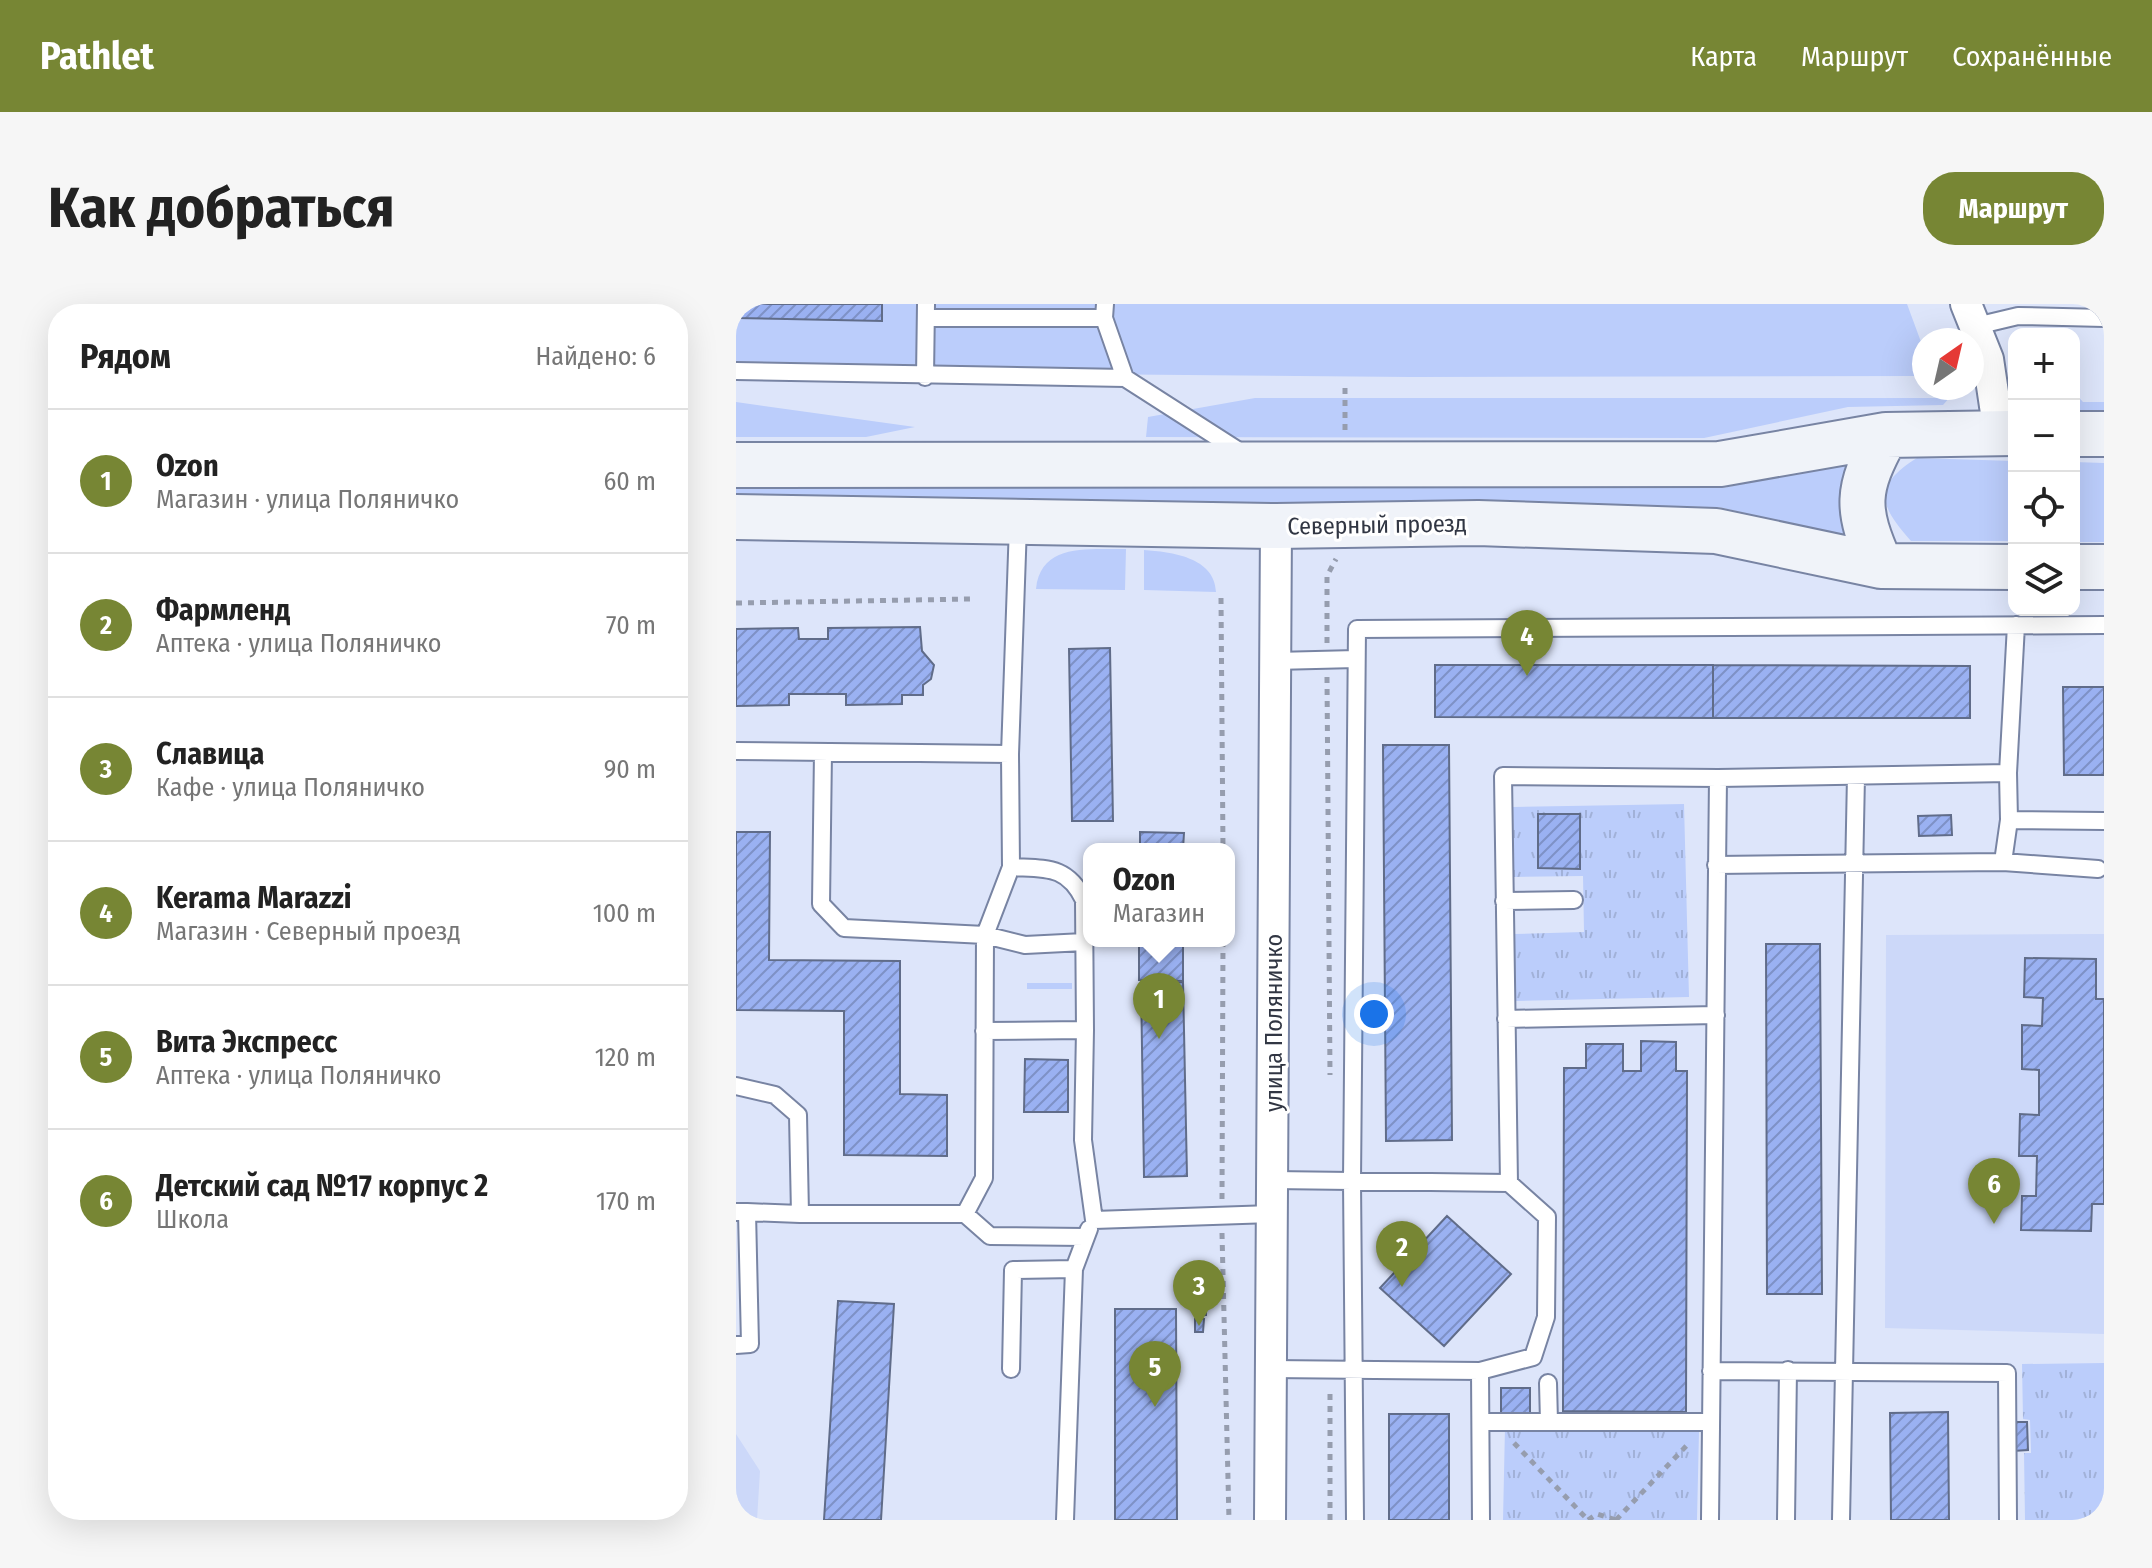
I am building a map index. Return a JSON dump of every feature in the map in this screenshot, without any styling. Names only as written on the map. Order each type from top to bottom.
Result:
[{"type":"main road","points":[[736,465],[1264,467],[1720,464],[1886,435],[2007,433]]},
{"type":"main road","points":[[2080,434],[2104,434]]},
{"type":"main road","points":[[1881,566],[1863,526],[1863,478],[1886,435]]},
{"type":"main road","name":"Северный проезд","points":[[736,517],[1276,526],[1478,523],[1716,531],[1881,566],[2008,567]]},
{"type":"main road","points":[[2080,567],[2104,567]]},
{"type":"street","points":[[1971,315],[1988,359],[2007,433]]},
{"type":"street","name":"улица Поляничко","points":[[1270,1520],[1276,526]]},
{"type":"lane","points":[[1971,315],[2018,310],[2104,318]]},
{"type":"lane","points":[[925,377],[926,311],[1104,311],[1125,378]]},
{"type":"lane","points":[[736,371],[925,377],[1125,378],[1264,467]]},
{"type":"lane","points":[[965,1214],[984,1178],[985,935],[1011,867],[1010,754],[1018,521]]},
{"type":"lane","points":[[2003,862],[2009,820],[2008,773],[2016,625]]},
{"type":"lane","points":[[1355,1520],[1352,1181],[1357,629],[2104,625]]},
{"type":"lane","points":[[1275,661],[1356,659]]},
{"type":"lane","points":[[736,751],[1010,754]]},
{"type":"lane","points":[[823,752],[821,904],[844,928],[985,935],[1025,945],[1083,942]]},
{"type":"lane","points":[[1509,1183],[1503,776],[1718,778],[2008,773]]},
{"type":"lane","points":[[1841,1520],[1856,776]]},
{"type":"lane","points":[[1710,1520],[1706,1422],[1711,1371],[1718,778]]},
{"type":"lane","points":[[2009,820],[2104,821]]},
{"type":"lane","points":[[1716,865],[1855,861],[2003,862],[2098,869]]},
{"type":"lane","points":[[1011,867],[1056,870],[1076,883],[1083,898]]},
{"type":"lane","points":[[1504,901],[1574,900]]},
{"type":"lane","points":[[1065,1520],[1074,1269],[1084,1237],[1094,1220],[1083,1140],[1084,947]]},
{"type":"lane","points":[[1506,1019],[1716,1015]]},
{"type":"lane","points":[[984,1031],[1085,1030]]},
{"type":"lane","points":[[736,1086],[775,1095],[798,1115],[800,1214]]},
{"type":"lane","points":[[1271,1369],[1480,1371],[1533,1357],[1546,1317],[1547,1217],[1509,1183],[1273,1180]]},
{"type":"lane","points":[[736,1345],[750,1344],[742,1212],[965,1214],[990,1236],[1084,1237]]},
{"type":"lane","points":[[1094,1220],[1272,1214]]},
{"type":"lane","points":[[1011,1369],[1013,1270],[1074,1269]]},
{"type":"lane","points":[[1786,1520],[1788,1370]]},
{"type":"lane","points":[[1480,1371],[1487,1422],[1481,1520]]},
{"type":"lane","points":[[1711,1371],[2007,1373],[2008,1520]]},
{"type":"lane","points":[[1548,1383],[1549,1422]]},
{"type":"lane","points":[[1487,1422],[1706,1422]]},
{"type":"path","points":[[1345,388],[1345,434]]},
{"type":"path","points":[[1330,1086],[1327,576],[1335,560],[1347,550]]},
{"type":"path","points":[[1221,598],[1223,843]]},
{"type":"path","points":[[736,603],[971,599]]},
{"type":"path","points":[[1330,1369],[1330,1520]]},
{"type":"path","points":[[1487,1422],[1588,1520],[1597,1514],[1616,1520],[1706,1422]]},
{"type":"shaded area","points":[[2104,934],[2104,1334],[1885,1328],[1886,935]]},
{"type":"shaded area","points":[[736,1434],[760,1471],[757,1520],[736,1520]]},
{"type":"green space","points":[[736,304],[1907,304],[1916,328],[1912,328],[1912,376],[1411,377],[736,371]]},
{"type":"green space","points":[[1255,398],[1947,400],[1943,405],[1848,407],[1704,438],[1146,437],[1148,417]]},
{"type":"green space","points":[[2080,399],[2083,402],[2104,402],[2104,411],[2080,410]]},
{"type":"green space","points":[[736,402],[915,427],[866,437],[736,437]]},
{"type":"green space","points":[[1917,458],[2008,461],[2008,541],[1911,541],[1892,517],[1885,496],[1887,487],[1903,468]]},
{"type":"green space","points":[[1848,461],[1842,501],[1851,539],[1719,507],[736,501],[736,484],[1723,488]]},
{"type":"green space","points":[[2080,462],[2104,463],[2104,542],[2080,542]]},
{"type":"green space","points":[[1126,549],[1125,590],[1036,589],[1047,563],[1057,556],[1083,550]]},
{"type":"green space","points":[[1144,550],[1178,555],[1200,564],[1214,580],[1216,592],[1144,590]]},
{"type":"green space","points":[[1684,804],[1689,997],[1516,1001],[1514,934],[1584,932],[1583,876],[1514,877],[1513,807]]},
{"type":"green space","points":[[1027,983],[1072,983],[1072,989],[1027,989]]},
{"type":"green space","points":[[2104,1363],[2104,1520],[2025,1520],[2024,1453],[2031,1453],[2030,1420],[2023,1419],[2022,1364]]},
{"type":"green space","points":[[1505,1427],[1699,1432],[1697,1520],[1503,1520]]},
{"type":"building","points":[[737,304],[882,304],[882,321],[737,318]]},
{"type":"building","points":[[920,627],[922,651],[934,665],[931,679],[923,685],[923,695],[902,695],[902,704],[846,705],[846,694],[789,694],[789,705],[736,706],[736,629],[798,628],[799,639],[828,639],[828,628]]},
{"type":"building","points":[[1110,648],[1113,821],[1072,821],[1069,649]]},
{"type":"building","points":[[1435,665],[1713,665],[1713,718],[1435,717]]},
{"type":"building","points":[[1713,665],[1970,666],[1970,718],[1713,718]]},
{"type":"building","points":[[2063,687],[2104,687],[2104,775],[2064,775]]},
{"type":"building","points":[[1383,745],[1449,745],[1452,1140],[1386,1141]]},
{"type":"building","points":[[1538,814],[1580,814],[1580,869],[1538,868]]},
{"type":"building","points":[[1951,815],[1952,835],[1919,836],[1918,816]]},
{"type":"building","points":[[736,832],[770,832],[769,960],[900,961],[900,1094],[947,1095],[947,1156],[844,1155],[844,1011],[736,1010]]},
{"type":"building","points":[[1140,832],[1184,833],[1183,843],[1140,843]]},
{"type":"building","points":[[1766,944],[1820,944],[1822,1294],[1767,1294]]},
{"type":"building","points":[[1139,947],[1183,947],[1183,981],[1139,980]]},
{"type":"building","points":[[2025,958],[2096,959],[2096,999],[2104,999],[2104,1204],[2092,1204],[2091,1231],[2021,1230],[2022,1196],[2036,1196],[2037,1156],[2019,1156],[2020,1114],[2039,1115],[2039,1070],[2022,1069],[2022,1025],[2042,1026],[2043,998],[2024,997]]},
{"type":"building","points":[[1183,982],[1187,1176],[1144,1177],[1141,983]]},
{"type":"building","points":[[1641,1041],[1676,1042],[1676,1071],[1687,1071],[1686,1412],[1563,1411],[1564,1068],[1586,1068],[1586,1044],[1623,1044],[1623,1071],[1641,1071]]},
{"type":"building","points":[[1025,1059],[1068,1060],[1068,1112],[1024,1112]]},
{"type":"building","points":[[1447,1216],[1511,1274],[1444,1346],[1380,1288]]},
{"type":"building","points":[[1195,1291],[1206,1292],[1206,1315],[1195,1315]]},
{"type":"building","points":[[838,1301],[894,1304],[881,1520],[824,1520]]},
{"type":"building","points":[[1115,1309],[1176,1309],[1177,1520],[1115,1520]]},
{"type":"building","points":[[1195,1319],[1204,1319],[1203,1332],[1195,1332]]},
{"type":"building","points":[[1501,1388],[1530,1388],[1530,1418],[1501,1418]]},
{"type":"building","points":[[1948,1412],[1949,1520],[1891,1520],[1890,1413]]},
{"type":"building","points":[[1389,1414],[1449,1414],[1449,1520],[1389,1520]]},
{"type":"building","points":[[2012,1422],[2027,1422],[2028,1450],[2013,1451]]},
{"type":"place","name":"Kerama Marazzi","points":[[1527,676]]},
{"type":"place","name":"Ozon","points":[[1159,1039]]},
{"type":"place","name":"Детский сад №17 корпус 2","points":[[1994,1224]]},
{"type":"place","name":"Фармленд","points":[[1402,1287]]},
{"type":"place","name":"Славица","points":[[1199,1326]]},
{"type":"place","name":"Вита Экспресс","points":[[1155,1407]]}]
